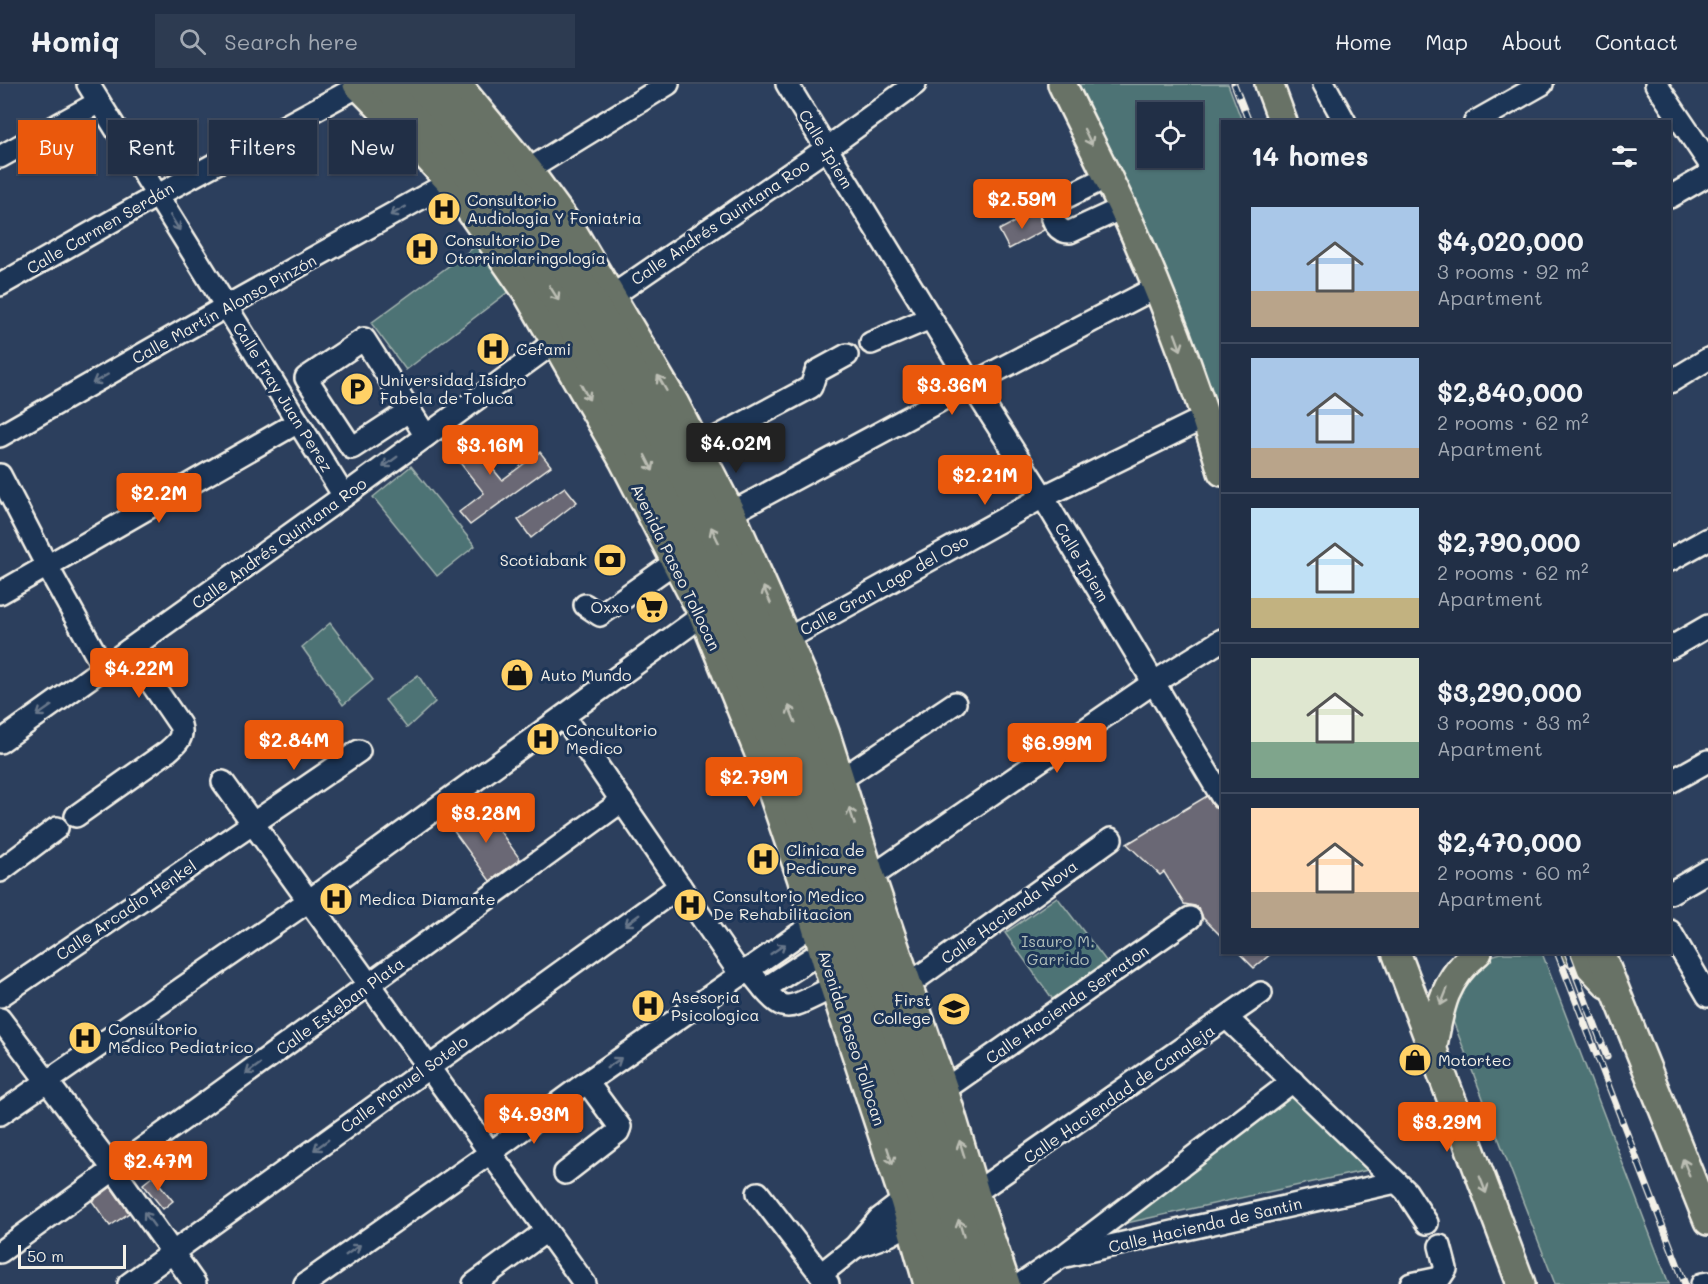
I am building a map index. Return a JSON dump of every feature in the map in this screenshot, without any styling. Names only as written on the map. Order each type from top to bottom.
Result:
[{"type":"highway","points":[[421,84],[453,116],[559,251],[598,312],[665,434],[737,580],[862,883],[890,932]]},
{"type":"highway","name":"Avenida Paseo Tollocan","points":[[368,85],[435,133],[481,186],[523,243],[562,305],[659,481],[714,597],[771,734],[805,825],[836,973],[950,1284]]},
{"type":"highway","points":[[801,877],[805,825]]},
{"type":"highway","points":[[862,883],[894,1013],[978,1284]]},
{"type":"highway","points":[[894,1013],[904,973]]},
{"type":"main road","points":[[457,84],[528,170],[572,230],[675,404],[731,513],[807,685],[840,780],[862,883]]},
{"type":"main road","points":[[1062,84],[1157,287],[1206,417],[1221,469]]},
{"type":"main road","points":[[1269,84],[1282,120]]},
{"type":"main road","name":"Avenida Paseo Tollocan","points":[[368,85],[450,182],[526,291],[623,460],[704,615],[760,756],[815,923],[836,973],[928,1284]]},
{"type":"main road","points":[[890,932],[944,1090],[975,1193],[1006,1284]]},
{"type":"main road","points":[[1397,954],[1521,1284]]},
{"type":"main road","points":[[1432,1052],[1441,1003],[1446,991],[1459,970],[1476,954]]},
{"type":"main road","points":[[1576,954],[1616,994]]},
{"type":"main road","points":[[1601,954],[1708,1221]]},
{"type":"street","points":[[528,170],[668,84]]},
{"type":"street","name":"Calle Ipiem","points":[[787,84],[970,384],[1043,497],[1221,795]]},
{"type":"street","name":"Calle Andrés Quintana Roo","points":[[612,296],[826,149],[915,84]]},
{"type":"street","points":[[1324,84],[1344,120]]},
{"type":"street","points":[[1479,120],[1542,84]]},
{"type":"street","points":[[1656,84],[1708,161]]},
{"type":"street","name":"Calle Carmen Serdán","points":[[0,285],[158,195],[368,85]]},
{"type":"street","points":[[0,157],[93,93]]},
{"type":"street","name":"Calle Fray Juan Perez","points":[[93,93],[344,496]]},
{"type":"street","points":[[1671,196],[1708,175]]},
{"type":"street","points":[[1107,177],[1056,202],[1050,209],[1052,218],[1063,232],[1070,232],[1122,208]]},
{"type":"street","name":"Calle Martín Alonso Pinzón","points":[[0,436],[450,182]]},
{"type":"street","points":[[731,513],[970,384],[1157,287]]},
{"type":"street","points":[[871,343],[930,318]]},
{"type":"street","points":[[410,410],[352,448],[306,378],[363,339],[410,410],[426,436]]},
{"type":"street","name":"Calle Andrés Quintana Roo","points":[[0,742],[556,341]]},
{"type":"street","points":[[697,448],[811,387],[816,372],[847,355]]},
{"type":"street","points":[[1671,381],[1708,359]]},
{"type":"street","name":"Calle Gran Lago del Oso","points":[[787,639],[1043,497],[1206,417]]},
{"type":"street","points":[[0,593],[298,422]]},
{"type":"street","points":[[0,475],[104,669]]},
{"type":"street","points":[[1671,559],[1708,539]]},
{"type":"street","points":[[585,605],[600,615],[675,562]]},
{"type":"street","points":[[0,1114],[307,902],[704,615]]},
{"type":"street","points":[[1671,647],[1708,626]]},
{"type":"street","points":[[862,883],[1154,683],[1221,641]]},
{"type":"street","points":[[76,816],[180,741],[182,730],[180,725],[129,650]]},
{"type":"street","points":[[840,780],[955,703]]},
{"type":"street","points":[[564,717],[680,886],[745,972],[774,1001],[786,1006],[802,1003],[836,973]]},
{"type":"street","name":"Calle Arcadio Henkel","points":[[0,996],[359,751]]},
{"type":"street","points":[[1671,781],[1708,761]]},
{"type":"street","points":[[223,782],[307,902],[585,1284]]},
{"type":"street","name":"Calle Esteban Plata","points":[[0,1252],[622,801]]},
{"type":"street","points":[[0,871],[57,828]]},
{"type":"street","name":"Calle Hacienda Nova","points":[[904,973],[1111,839]]},
{"type":"street","points":[[1671,892],[1708,871]]},
{"type":"street","name":"Calle Manuel Sotelo","points":[[129,1284],[680,886]]},
{"type":"street","name":"Calle Hacienda Serraton","points":[[944,1090],[1190,918]]},
{"type":"street","points":[[305,1284],[490,1154],[587,1082],[815,923]]},
{"type":"street","points":[[1671,933],[1706,988]]},
{"type":"street","points":[[764,989],[836,973]]},
{"type":"street","name":"Calle Haciendad de Canaleja","points":[[975,1193],[1261,993]]},
{"type":"street","points":[[0,1018],[114,1170],[195,1284]]},
{"type":"street","points":[[1227,1018],[1406,1191],[1427,1223]]},
{"type":"street","points":[[1061,1257],[1293,1081]]},
{"type":"street","points":[[564,1173],[618,1132],[620,1127],[587,1082]]},
{"type":"street","name":"Calle Hacienda de Santin","points":[[1021,1284],[1061,1257],[1396,1182]]},
{"type":"street","points":[[758,1193],[824,1279],[879,1219],[908,1212]]},
{"type":"street","points":[[474,1284],[546,1231]]},
{"type":"street","points":[[1411,1284],[1440,1278],[1446,1269],[1440,1245]]},
{"type":"street","points":[[1702,1284],[1708,1283]]},
{"type":"green space","points":[[1076,84],[1228,84],[1242,120],[1221,120],[1221,443]]},
{"type":"green space","points":[[480,243],[513,288],[406,370],[371,323]]},
{"type":"green space","points":[[411,466],[475,546],[437,576],[373,497]]},
{"type":"green space","points":[[330,623],[373,680],[343,705],[302,647]]},
{"type":"green space","points":[[418,675],[435,702],[407,728],[385,700]]},
{"type":"green space","name":"Isauro M. Garrido","points":[[1057,897],[1107,962],[1054,1001],[1005,933]]},
{"type":"green space","points":[[1498,954],[1542,954],[1669,1284],[1555,1284],[1451,1016],[1460,986],[1487,957]]},
{"type":"green space","points":[[1298,1089],[1377,1168],[1122,1224]]},
{"type":"building","points":[[1039,209],[1040,221],[1044,230],[1009,249],[999,230]]},
{"type":"building","points":[[459,428],[502,480],[540,452],[551,466],[470,525],[459,512],[484,493],[442,440]]},
{"type":"building","points":[[565,487],[577,502],[531,538],[518,520]]},
{"type":"building","points":[[1207,796],[1215,808],[1221,810],[1221,936],[1203,918],[1200,910],[1195,906],[1184,904],[1164,872],[1160,875],[1127,844]]},
{"type":"building","points":[[483,808],[520,859],[490,881],[453,830]]},
{"type":"building","points":[[1240,954],[1271,954],[1254,968]]},
{"type":"building","points":[[153,1176],[173,1201],[163,1209],[143,1184]]},
{"type":"building","points":[[111,1187],[129,1213],[110,1226],[92,1201]]},
{"type":"railway","points":[[1234,84],[1248,120]]},
{"type":"railway","points":[[1558,954],[1685,1284]]},
{"type":"railway","points":[[1568,954],[1607,1057]]},
{"type":"place","name":"Consultorio Audiologia Y Foniatria","points":[[444,209]]},
{"type":"place","name":"Consultorio De Otorrinolaringología","points":[[422,249]]},
{"type":"place","name":"Cefami","points":[[493,349]]},
{"type":"place","name":"Universidad Isidro Fabela de Toluca","points":[[357,389]]},
{"type":"place","name":"Scotiabank","points":[[610,560]]},
{"type":"place","name":"Oxxo","points":[[652,607]]},
{"type":"place","name":"Auto Mundo","points":[[517,675]]},
{"type":"place","name":"Concultorio Medico","points":[[543,739]]},
{"type":"place","name":"Clínica de Pedicure","points":[[763,859]]},
{"type":"place","name":"Medica Diamante","points":[[336,899]]},
{"type":"place","name":"Consultorio Medico De Rehabilitacion","points":[[690,905]]},
{"type":"place","name":"Asesoria Psicologica","points":[[648,1006]]},
{"type":"place","name":"First College","points":[[954,1009]]},
{"type":"place","name":"Consultorio Medico Pediatrico","points":[[85,1038]]},
{"type":"place","name":"Motortec","points":[[1415,1060]]}]
